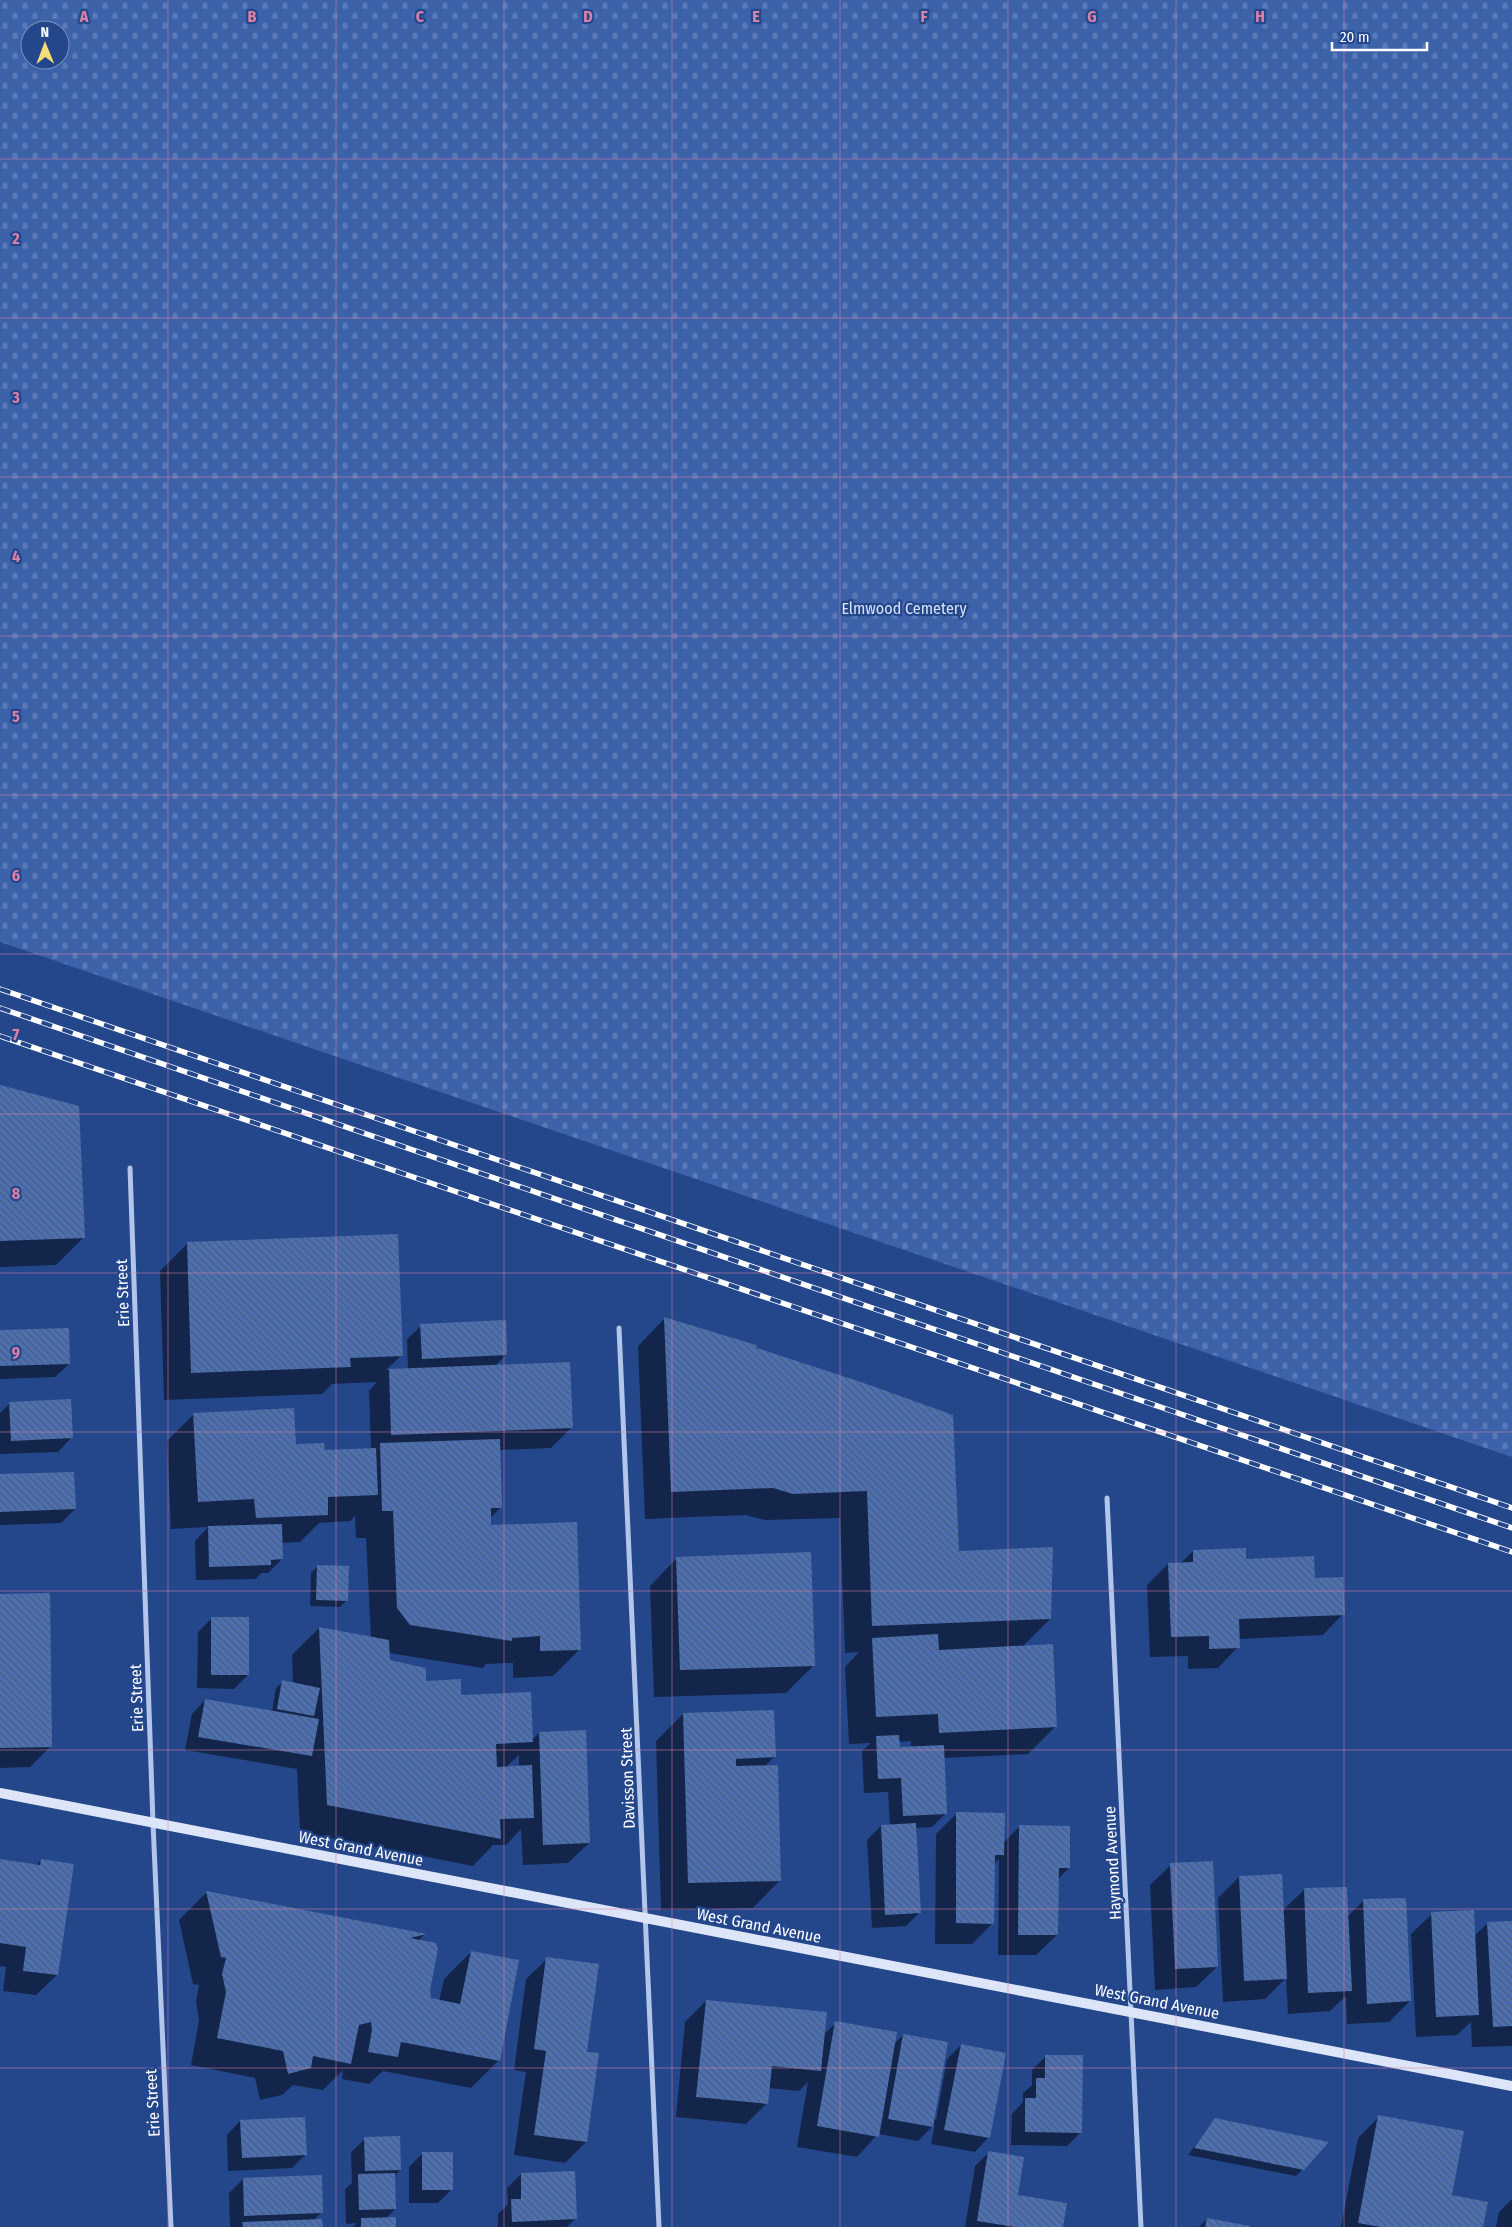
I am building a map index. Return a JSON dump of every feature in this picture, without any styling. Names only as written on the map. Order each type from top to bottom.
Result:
[{"type":"main road","name":"West Grand Avenue","points":[[0,1793],[1512,2086]]},
{"type":"street","name":"Erie Street","points":[[130,1168],[153,1823],[170,2227]]},
{"type":"street","name":"Davisson Street","points":[[619,1328],[659,2227]]},
{"type":"street","name":"Haymond Avenue","points":[[1107,1498],[1141,2227]]},
{"type":"green space","name":"Elmwood Cemetery","points":[[0,0],[1512,0],[1512,1457],[0,942]]},
{"type":"building","points":[[0,1085],[79,1106],[85,1238],[0,1241]]},
{"type":"building","points":[[398,1234],[403,1356],[350,1358],[351,1367],[191,1373],[187,1242]]},
{"type":"building","points":[[664,1317],[756,1345],[757,1348],[953,1415],[959,1551],[1053,1547],[1051,1619],[872,1626],[867,1491],[793,1494],[773,1488],[671,1492]]},
{"type":"building","points":[[506,1320],[507,1355],[422,1359],[420,1324]]},
{"type":"building","points":[[69,1328],[70,1364],[0,1366],[0,1330]]},
{"type":"building","points":[[570,1362],[573,1428],[391,1435],[389,1369]]},
{"type":"building","points":[[71,1399],[73,1438],[11,1441],[9,1402]]},
{"type":"building","points":[[294,1408],[296,1444],[324,1443],[325,1450],[376,1448],[378,1495],[328,1497],[328,1515],[256,1518],[254,1499],[198,1502],[193,1413]]},
{"type":"building","points":[[500,1439],[502,1508],[491,1508],[491,1525],[577,1522],[581,1650],[540,1651],[540,1636],[512,1638],[512,1641],[410,1625],[397,1608],[393,1511],[382,1511],[380,1443]]},
{"type":"building","points":[[74,1472],[76,1509],[0,1512],[0,1474]]},
{"type":"building","points":[[282,1524],[283,1559],[271,1560],[271,1565],[209,1567],[208,1526]]},
{"type":"building","points":[[1246,1548],[1246,1559],[1314,1556],[1315,1578],[1343,1577],[1345,1615],[1239,1619],[1240,1648],[1209,1649],[1209,1636],[1171,1637],[1168,1563],[1193,1562],[1193,1550]]},
{"type":"building","points":[[811,1552],[815,1666],[680,1670],[676,1557]]},
{"type":"building","points":[[317,1565],[349,1566],[348,1601],[316,1600]]},
{"type":"building","points":[[50,1593],[52,1747],[0,1748],[0,1594]]},
{"type":"building","points":[[211,1617],[249,1617],[249,1675],[211,1675]]},
{"type":"building","points":[[319,1627],[389,1640],[390,1660],[426,1668],[426,1681],[461,1679],[461,1695],[531,1692],[533,1742],[496,1744],[497,1767],[532,1765],[534,1818],[500,1819],[501,1839],[327,1805]]},
{"type":"building","points":[[938,1634],[939,1650],[1053,1644],[1057,1727],[939,1733],[938,1714],[876,1717],[872,1638]]},
{"type":"building","points":[[282,1680],[320,1688],[314,1716],[277,1709]]},
{"type":"building","points":[[205,1699],[319,1719],[312,1756],[198,1737]]},
{"type":"building","points":[[774,1710],[776,1757],[736,1759],[736,1766],[778,1765],[781,1881],[688,1883],[683,1713]]},
{"type":"building","points":[[586,1730],[590,1843],[543,1845],[539,1732]]},
{"type":"building","points":[[899,1735],[900,1747],[944,1745],[947,1814],[903,1816],[901,1778],[878,1779],[876,1736]]},
{"type":"building","points":[[956,1812],[1005,1813],[1004,1855],[995,1855],[994,1924],[956,1923]]},
{"type":"building","points":[[916,1823],[921,1913],[885,1915],[881,1825]]},
{"type":"building","points":[[1019,1825],[1070,1826],[1070,1868],[1059,1868],[1058,1935],[1018,1935]]},
{"type":"building","points":[[0,1859],[40,1865],[41,1859],[74,1864],[58,1975],[23,1971],[26,1947],[0,1943]]},
{"type":"building","points":[[1213,1861],[1218,1967],[1175,1969],[1170,1863]]},
{"type":"building","points":[[1282,1874],[1287,1979],[1244,1981],[1239,1876]]},
{"type":"building","points":[[1347,1887],[1352,1991],[1308,1993],[1304,1888]]},
{"type":"building","points":[[206,1891],[427,1934],[410,1938],[436,1943],[438,1949],[430,1990],[431,1998],[460,2004],[471,1951],[519,1960],[500,2061],[401,2042],[398,2057],[368,2052],[372,2030],[371,2022],[359,2025],[351,2064],[313,2056],[311,2068],[288,2074],[283,2051],[217,2038],[226,1992],[222,1974],[226,1958],[221,1957]]},
{"type":"building","points":[[1406,1898],[1411,2001],[1367,2004],[1363,1899]]},
{"type":"building","points":[[1474,1910],[1479,2015],[1436,2017],[1431,1912]]},
{"type":"building","points":[[1512,1921],[1512,2026],[1493,2027],[1487,1922]]},
{"type":"building","points":[[546,1957],[599,1964],[587,2052],[599,2053],[587,2142],[534,2135],[546,2051],[534,2049]]},
{"type":"building","points":[[706,2000],[827,2012],[821,2071],[772,2066],[768,2104],[696,2097]]},
{"type":"building","points":[[835,2021],[897,2032],[879,2137],[817,2126]]},
{"type":"building","points":[[903,2034],[948,2042],[933,2127],[888,2119]]},
{"type":"building","points":[[961,2044],[1006,2053],[990,2138],[944,2130]]},
{"type":"building","points":[[1045,2055],[1083,2055],[1082,2133],[1025,2132],[1025,2098],[1036,2098],[1036,2078],[1045,2078]]},
{"type":"building","points":[[1378,2115],[1464,2131],[1452,2195],[1488,2202],[1483,2227],[1381,2227],[1358,2223]]},
{"type":"building","points":[[305,2117],[307,2155],[242,2158],[240,2120]]},
{"type":"building","points":[[1215,2118],[1329,2142],[1304,2170],[1194,2148]]},
{"type":"building","points":[[400,2136],[401,2170],[365,2171],[364,2137]]},
{"type":"building","points":[[988,2151],[1024,2157],[1018,2195],[1067,2203],[1063,2227],[1015,2227],[977,2221]]},
{"type":"building","points":[[422,2152],[453,2152],[453,2190],[422,2190]]},
{"type":"building","points":[[575,2171],[577,2219],[512,2222],[511,2199],[521,2199],[521,2173]]},
{"type":"building","points":[[395,2173],[396,2209],[359,2210],[358,2174]]},
{"type":"building","points":[[322,2175],[323,2213],[244,2216],[243,2178]]},
{"type":"building","points":[[396,2217],[396,2227],[361,2227],[361,2218]]},
{"type":"building","points":[[1207,2218],[1250,2226],[1250,2227],[1205,2227]]},
{"type":"building","points":[[322,2219],[323,2227],[243,2227],[242,2222]]},
{"type":"railway","points":[[0,989],[1512,1508]]},
{"type":"railway","points":[[0,1008],[1512,1528]]},
{"type":"railway","points":[[0,1036],[1512,1552]]}]
